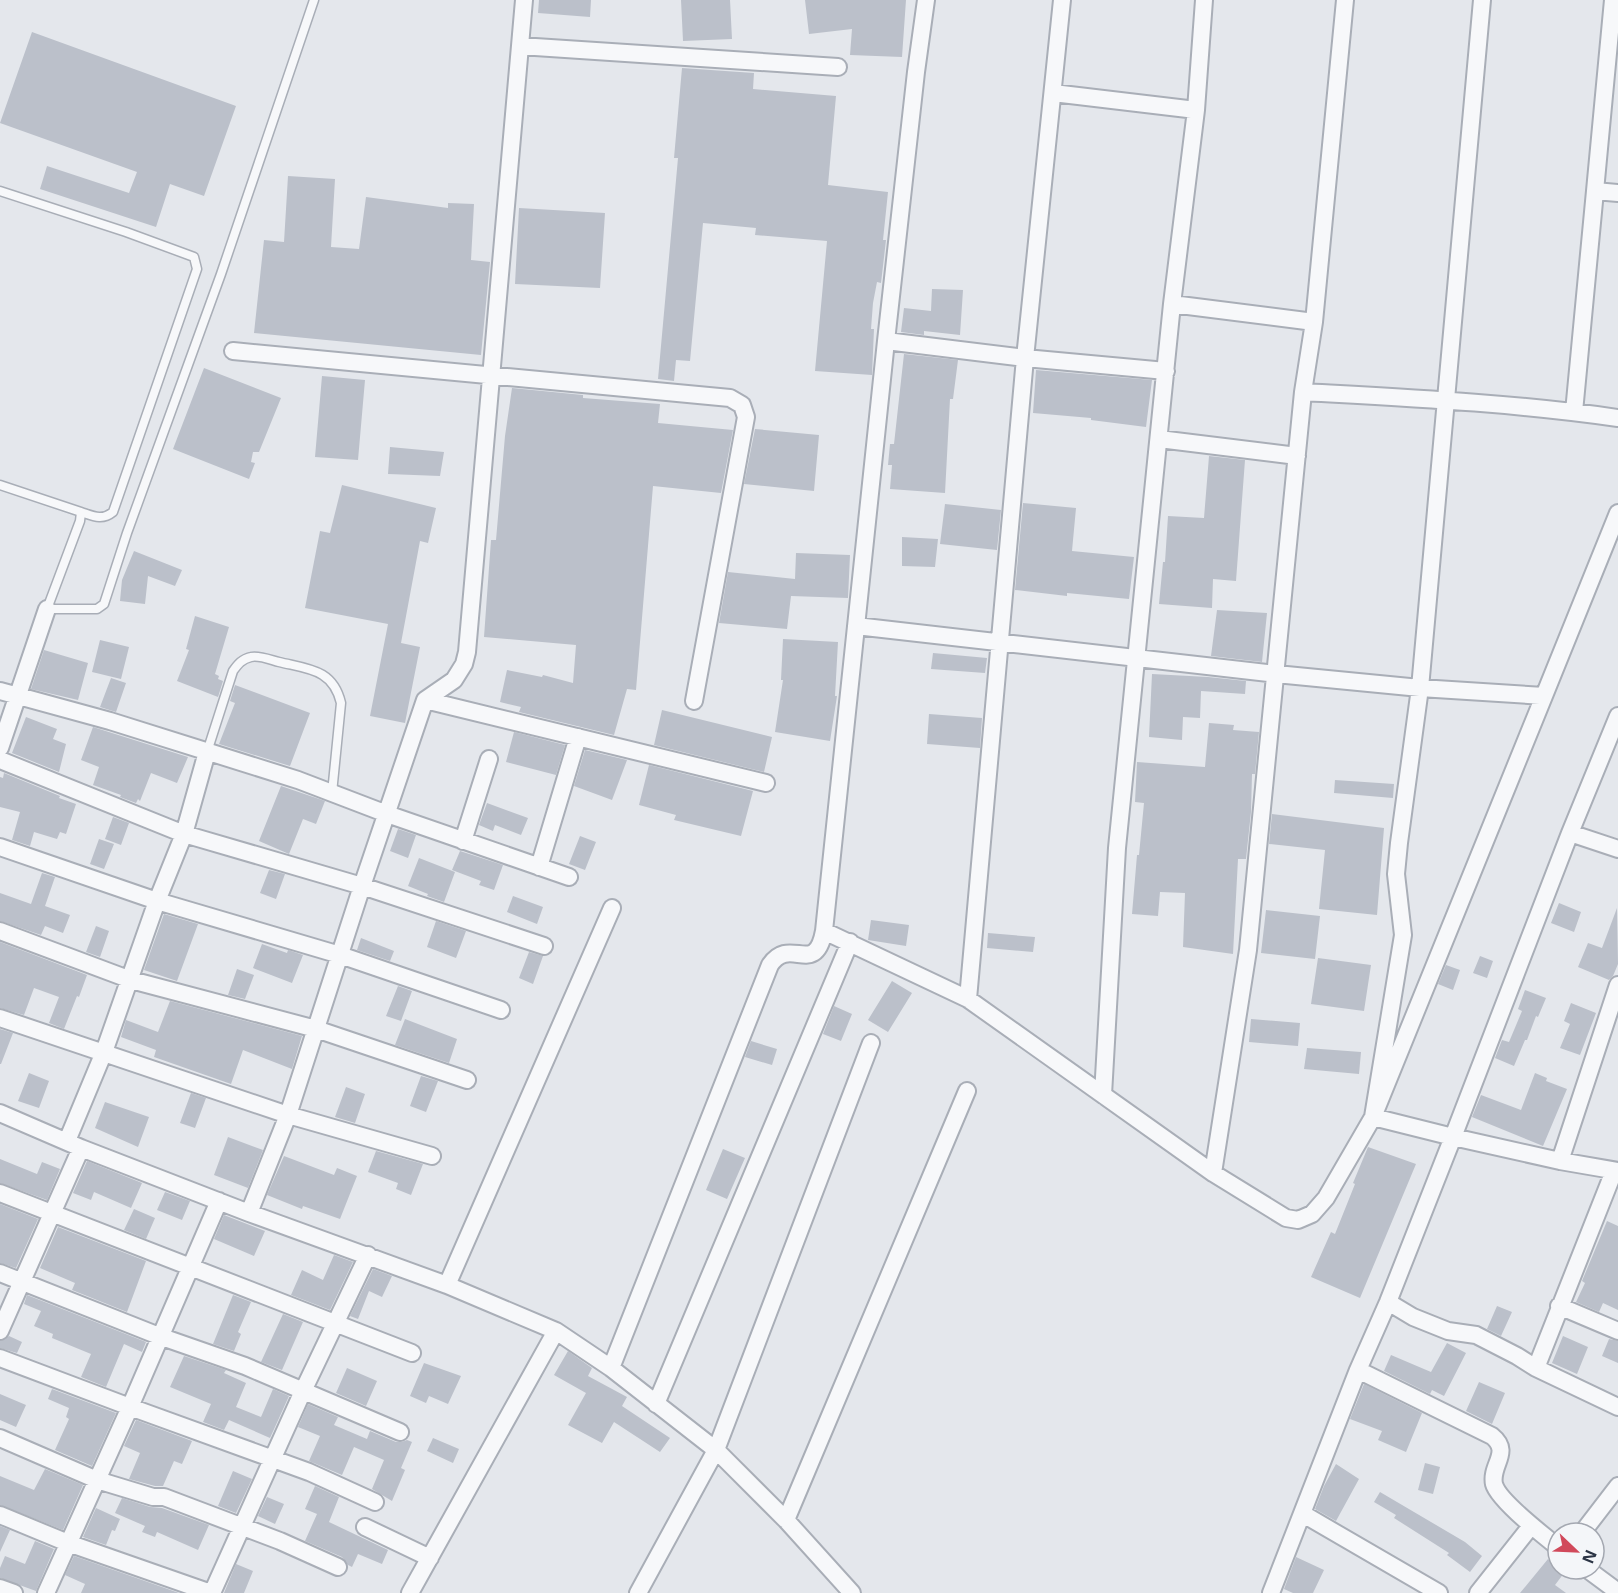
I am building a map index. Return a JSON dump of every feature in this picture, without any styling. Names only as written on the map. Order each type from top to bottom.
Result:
[{"type":"street","points":[[249,1213],[288,1115],[425,700],[453,680],[464,664],[467,652],[524,0]]},
{"type":"street","points":[[611,1368],[770,965],[776,956],[784,953],[809,956],[822,944],[915,72],[926,0]]},
{"type":"street","points":[[968,999],[1025,358],[1062,0]]},
{"type":"street","points":[[1103,1095],[1117,848],[1172,304],[1196,110],[1204,0]]},
{"type":"street","points":[[1213,1173],[1248,951],[1297,456],[1314,322],[1345,0]]},
{"type":"street","points":[[1373,1117],[1402,935],[1396,874],[1420,688],[1482,0]]},
{"type":"street","points":[[1574,411],[1613,0]]},
{"type":"street","points":[[520,46],[838,67]]},
{"type":"street","points":[[1053,93],[1196,110]]},
{"type":"street","points":[[1594,191],[1618,193]]},
{"type":"street","points":[[1172,304],[1314,322]]},
{"type":"street","points":[[886,341],[1025,358],[1166,371]]},
{"type":"street","points":[[233,351],[730,399],[742,405],[746,417],[694,701]]},
{"type":"street","points":[[1304,392],[1446,399],[1574,411],[1618,418]]},
{"type":"street","points":[[1159,439],[1297,456]]},
{"type":"street","points":[[824,932],[850,942],[968,999],[1213,1173],[1286,1218],[1298,1220],[1312,1214],[1326,1198],[1373,1117],[1618,513]]},
{"type":"street","points":[[0,748],[47,609]]},
{"type":"street","points":[[856,626],[1276,674],[1420,688],[1544,696]]},
{"type":"street","points":[[0,691],[110,721],[298,780],[387,814],[569,877]]},
{"type":"street","points":[[425,700],[766,783]]},
{"type":"street","points":[[1271,1593],[1618,716]]},
{"type":"street","points":[[539,867],[578,737]]},
{"type":"street","points":[[0,1331],[52,1214],[104,1052],[157,901],[184,834],[207,752]]},
{"type":"street","points":[[463,841],[489,759]]},
{"type":"street","points":[[0,760],[184,834],[362,886],[544,946]]},
{"type":"street","points":[[1570,833],[1618,849]]},
{"type":"street","points":[[0,847],[157,901],[340,955],[501,1010]]},
{"type":"street","points":[[447,1285],[612,908]]},
{"type":"street","points":[[0,931],[131,980],[316,1029],[466,1080]]},
{"type":"street","points":[[656,1404],[850,942]]},
{"type":"street","points":[[1560,1161],[1618,985]]},
{"type":"street","points":[[0,1018],[288,1115],[432,1156]]},
{"type":"street","points":[[638,1593],[716,1450],[871,1043]]},
{"type":"street","points":[[786,1520],[967,1091]]},
{"type":"street","points":[[0,1113],[74,1145],[249,1213],[447,1285],[556,1331],[611,1368],[716,1450],[786,1520],[852,1593]]},
{"type":"street","points":[[1373,1117],[1560,1161],[1616,1171],[1559,1306],[1536,1368]]},
{"type":"street","points":[[0,1193],[412,1353]]},
{"type":"street","points":[[46,1593],[219,1201]]},
{"type":"street","points":[[0,1515],[68,1543],[212,1593],[303,1391],[368,1255]]},
{"type":"street","points":[[0,1273],[159,1336],[245,1366],[400,1432]]},
{"type":"street","points":[[1388,1302],[1413,1317],[1448,1331],[1476,1335],[1536,1368],[1618,1407]]},
{"type":"street","points":[[1559,1306],[1618,1331]]},
{"type":"street","points":[[410,1593],[556,1331]]},
{"type":"street","points":[[0,1358],[309,1472],[375,1502]]},
{"type":"street","points":[[1358,1370],[1492,1436],[1499,1442],[1501,1450],[1494,1475],[1497,1491],[1546,1537]]},
{"type":"street","points":[[0,1438],[97,1480],[153,1497],[164,1497],[338,1567]]},
{"type":"street","points":[[1591,1521],[1618,1486]]},
{"type":"street","points":[[1303,1514],[1439,1593]]},
{"type":"street","points":[[1478,1593],[1532,1526]]},
{"type":"street","points":[[365,1527],[430,1558]]},
{"type":"street","points":[[1602,1581],[1618,1593]]},
{"type":"street","points":[[0,1588],[14,1593]]},
{"type":"lane","points":[[81,512],[80,521],[47,609],[97,609],[104,604],[221,274],[314,0]]},
{"type":"lane","points":[[0,191],[194,257],[197,269],[113,512],[107,517],[100,518],[0,485]]},
{"type":"lane","points":[[207,752],[233,671],[242,660],[253,656],[316,671],[327,677],[338,690],[341,703],[332,793]]},
{"type":"building","points":[[539,0],[591,0],[590,17],[538,13]]},
{"type":"building","points":[[681,0],[730,0],[732,39],[683,41]]},
{"type":"building","points":[[805,0],[906,0],[902,57],[850,55],[852,29],[809,34]]},
{"type":"building","points":[[32,32],[236,106],[204,196],[170,184],[156,227],[40,189],[47,166],[129,193],[137,172],[0,123]]},
{"type":"building","points":[[682,68],[754,73],[753,89],[836,96],[828,185],[888,192],[881,283],[877,282],[873,303],[872,375],[815,371],[827,241],[755,235],[756,228],[703,223],[690,361],[676,360],[674,381],[658,379],[678,158],[674,158]]},
{"type":"building","points":[[288,176],[335,179],[331,247],[359,249],[366,197],[448,208],[448,203],[474,204],[471,260],[490,262],[481,355],[254,333],[264,240],[284,242]]},
{"type":"building","points":[[519,208],[605,213],[600,288],[515,284]]},
{"type":"building","points":[[932,289],[963,290],[960,335],[924,331],[924,335],[901,332],[904,308],[931,311]]},
{"type":"building","points":[[904,354],[958,360],[953,399],[950,399],[945,493],[890,489],[892,465],[888,465],[890,444],[894,444]]},
{"type":"building","points":[[204,368],[281,398],[259,452],[253,452],[251,462],[255,463],[249,479],[173,449]]},
{"type":"building","points":[[1036,370],[1152,380],[1146,427],[1091,420],[1091,418],[1033,413]]},
{"type":"building","points":[[322,376],[365,380],[358,460],[315,457]]},
{"type":"building","points":[[512,388],[583,395],[583,398],[660,404],[658,423],[733,430],[721,493],[653,486],[636,690],[627,689],[614,735],[519,712],[521,707],[500,702],[507,670],[542,677],[543,675],[573,683],[576,645],[484,637],[491,540],[496,540],[505,436]]},
{"type":"building","points":[[755,429],[819,435],[814,491],[744,484]]},
{"type":"building","points":[[390,447],[444,452],[440,476],[388,474]]},
{"type":"building","points":[[1209,456],[1245,460],[1236,581],[1213,579],[1212,608],[1159,604],[1168,516],[1204,518]]},
{"type":"building","points":[[342,485],[436,508],[428,543],[420,541],[401,643],[420,647],[405,723],[370,716],[388,624],[305,608],[320,531],[330,533]]},
{"type":"building","points":[[1023,503],[1076,508],[1072,551],[1134,557],[1129,599],[1067,593],[1067,596],[1015,590]]},
{"type":"building","points":[[945,504],[1001,510],[997,550],[940,544]]},
{"type":"building","points":[[902,537],[938,539],[935,567],[902,566]]},
{"type":"building","points":[[134,551],[182,570],[175,586],[148,576],[145,604],[120,601],[122,580]]},
{"type":"building","points":[[796,553],[850,555],[848,598],[791,596],[787,629],[719,623],[728,572],[795,579]]},
{"type":"building","points":[[1217,610],[1267,613],[1262,662],[1211,656]]},
{"type":"building","points":[[195,616],[229,627],[215,674],[223,681],[218,697],[177,681],[189,650],[186,649]]},
{"type":"building","points":[[783,639],[838,642],[835,696],[837,696],[830,741],[775,732],[783,680],[781,680]]},
{"type":"building","points":[[100,640],[129,647],[121,679],[92,672]]},
{"type":"building","points":[[44,650],[88,663],[78,700],[31,689]]},
{"type":"building","points":[[933,653],[987,658],[985,673],[931,669]]},
{"type":"building","points":[[1152,674],[1246,681],[1245,694],[1201,691],[1200,718],[1183,717],[1182,740],[1149,737]]},
{"type":"building","points":[[111,678],[126,683],[116,712],[100,707]]},
{"type":"building","points":[[235,685],[310,713],[290,766],[219,744],[235,703],[230,701]]},
{"type":"building","points":[[662,710],[772,737],[764,772],[654,745]]},
{"type":"building","points":[[929,714],[982,718],[980,748],[927,744]]},
{"type":"building","points":[[26,717],[57,729],[53,739],[66,744],[59,772],[12,753]]},
{"type":"building","points":[[1209,723],[1234,725],[1233,730],[1259,732],[1255,774],[1252,774],[1246,859],[1238,859],[1233,954],[1183,947],[1185,893],[1160,892],[1158,916],[1132,914],[1144,803],[1135,802],[1137,762],[1205,767]]},
{"type":"building","points":[[93,727],[188,757],[177,783],[151,773],[140,801],[138,799],[136,803],[93,785],[99,767],[81,760]]},
{"type":"building","points":[[514,732],[565,745],[556,775],[506,762]]},
{"type":"building","points":[[585,750],[627,760],[612,800],[574,786]]},
{"type":"building","points":[[649,765],[753,791],[741,836],[674,820],[676,815],[639,805]]},
{"type":"building","points":[[4,773],[76,804],[66,834],[60,832],[57,839],[34,832],[30,846],[12,840],[20,812],[0,807],[0,777],[3,778]]},
{"type":"building","points":[[1335,780],[1394,784],[1393,798],[1334,793]]},
{"type":"building","points":[[281,786],[325,801],[316,824],[303,819],[289,854],[259,841]]},
{"type":"building","points":[[487,803],[528,818],[521,835],[495,825],[493,831],[479,825]]},
{"type":"building","points":[[1272,814],[1384,828],[1377,915],[1319,909],[1325,850],[1269,844]]},
{"type":"building","points":[[113,817],[129,823],[121,845],[105,839]]},
{"type":"building","points":[[398,829],[416,835],[408,858],[390,851]]},
{"type":"building","points":[[580,836],[596,842],[585,870],[569,864]]},
{"type":"building","points":[[99,839],[114,844],[104,869],[90,864]]},
{"type":"building","points":[[460,851],[503,865],[494,890],[479,885],[481,881],[452,870]]},
{"type":"building","points":[[419,858],[455,872],[444,902],[408,886]]},
{"type":"building","points":[[269,870],[285,874],[276,899],[260,893]]},
{"type":"building","points":[[42,873],[55,877],[45,906],[70,915],[63,933],[45,926],[41,935],[0,921],[0,893],[31,904]]},
{"type":"building","points":[[513,896],[543,907],[537,924],[507,912]]},
{"type":"building","points":[[1559,903],[1581,912],[1574,932],[1551,923]]},
{"type":"building","points":[[1617,908],[1618,964],[1609,980],[1578,967],[1588,943],[1602,948]]},
{"type":"building","points":[[1266,910],[1320,916],[1315,959],[1261,953]]},
{"type":"building","points":[[164,914],[198,924],[177,981],[144,970]]},
{"type":"building","points":[[871,920],[909,925],[906,946],[868,940]]},
{"type":"building","points":[[436,921],[466,931],[456,958],[427,947]]},
{"type":"building","points":[[96,926],[109,931],[100,957],[86,952]]},
{"type":"building","points":[[988,933],[1035,937],[1033,952],[987,948]]},
{"type":"building","points":[[361,938],[394,951],[390,961],[357,950]]},
{"type":"building","points":[[0,942],[87,975],[64,1029],[49,1023],[59,997],[34,988],[24,1015],[0,1008]]},
{"type":"building","points":[[262,944],[287,953],[288,950],[303,955],[292,983],[253,968]]},
{"type":"building","points":[[529,952],[543,956],[533,984],[519,978]]},
{"type":"building","points":[[1480,956],[1493,961],[1487,978],[1473,973]]},
{"type":"building","points":[[1318,958],[1371,965],[1364,1011],[1311,1004]]},
{"type":"building","points":[[1446,965],[1460,970],[1453,990],[1438,984]]},
{"type":"building","points":[[237,969],[254,975],[245,999],[228,995]]},
{"type":"building","points":[[892,981],[912,993],[888,1032],[868,1020]]},
{"type":"building","points":[[398,986],[412,991],[401,1021],[386,1016]]},
{"type":"building","points":[[1525,990],[1546,998],[1514,1066],[1495,1058],[1502,1040],[1509,1042],[1522,1011],[1518,1009]]},
{"type":"building","points":[[170,1001],[302,1036],[292,1069],[243,1050],[231,1084],[154,1057],[156,1050],[121,1037],[126,1020],[158,1032]]},
{"type":"building","points":[[1571,1003],[1596,1013],[1580,1055],[1560,1048],[1570,1024],[1564,1021]]},
{"type":"building","points":[[834,1006],[852,1014],[841,1041],[823,1034]]},
{"type":"building","points":[[405,1019],[457,1039],[449,1063],[395,1045]]},
{"type":"building","points":[[1251,1019],[1300,1023],[1298,1046],[1249,1042]]},
{"type":"building","points":[[0,1029],[13,1033],[1,1064],[0,1064]]},
{"type":"building","points":[[751,1041],[777,1049],[772,1065],[745,1057]]},
{"type":"building","points":[[1307,1048],[1361,1052],[1359,1074],[1304,1069]]},
{"type":"building","points":[[29,1073],[49,1081],[39,1108],[18,1101]]},
{"type":"building","points":[[1535,1073],[1547,1078],[1546,1081],[1567,1089],[1543,1146],[1472,1117],[1481,1095],[1521,1110]]},
{"type":"building","points":[[421,1076],[438,1081],[426,1112],[410,1106]]},
{"type":"building","points":[[346,1087],[365,1094],[355,1123],[335,1117]]},
{"type":"building","points":[[191,1093],[206,1098],[195,1128],[180,1123]]},
{"type":"building","points":[[105,1102],[149,1117],[138,1147],[95,1128]]},
{"type":"building","points":[[228,1137],[263,1150],[248,1188],[214,1175]]},
{"type":"building","points":[[1368,1147],[1416,1164],[1360,1298],[1311,1277],[1331,1232],[1335,1234]]},
{"type":"building","points":[[723,1149],[745,1158],[727,1199],[706,1190]]},
{"type":"building","points":[[376,1151],[423,1164],[411,1195],[396,1189],[398,1183],[368,1172]]},
{"type":"building","points":[[284,1156],[334,1175],[337,1168],[357,1176],[340,1219],[303,1206],[302,1209],[267,1195]]},
{"type":"building","points":[[0,1159],[37,1174],[42,1162],[60,1169],[47,1200],[0,1183]]},
{"type":"building","points":[[87,1161],[142,1183],[131,1208],[94,1192],[91,1200],[73,1193]]},
{"type":"building","points":[[165,1192],[190,1201],[182,1220],[157,1210]]},
{"type":"building","points":[[0,1204],[38,1219],[16,1268],[0,1263]]},
{"type":"building","points":[[134,1209],[155,1218],[146,1239],[124,1230]]},
{"type":"building","points":[[224,1215],[265,1231],[254,1256],[214,1239]]},
{"type":"building","points":[[1607,1221],[1618,1226],[1618,1310],[1603,1303],[1599,1312],[1576,1302],[1585,1283],[1582,1281]]},
{"type":"building","points":[[58,1227],[146,1261],[127,1312],[72,1290],[75,1283],[40,1268]]},
{"type":"building","points":[[334,1255],[353,1262],[330,1310],[291,1295],[302,1270],[323,1280]]},
{"type":"building","points":[[373,1269],[392,1276],[382,1297],[369,1291],[358,1319],[350,1316]]},
{"type":"building","points":[[27,1295],[146,1342],[142,1352],[124,1344],[106,1387],[81,1377],[91,1354],[52,1338],[53,1334],[34,1326],[41,1311],[24,1304]]},
{"type":"building","points":[[233,1295],[251,1302],[238,1332],[241,1334],[234,1351],[213,1344]]},
{"type":"building","points":[[1497,1306],[1512,1312],[1501,1336],[1487,1329]]},
{"type":"building","points":[[283,1314],[303,1322],[282,1370],[261,1362]]},
{"type":"building","points":[[9,1336],[22,1342],[17,1353],[0,1348],[0,1341]]},
{"type":"building","points":[[1563,1336],[1588,1347],[1577,1374],[1552,1363]]},
{"type":"building","points":[[1609,1339],[1618,1341],[1618,1363],[1602,1356]]},
{"type":"building","points":[[1447,1343],[1466,1353],[1444,1396],[1432,1390],[1430,1394],[1384,1371],[1391,1355],[1431,1372]]},
{"type":"building","points":[[568,1351],[592,1368],[588,1376],[627,1397],[622,1406],[670,1438],[660,1452],[614,1422],[602,1443],[568,1425],[586,1393],[554,1375]]},
{"type":"building","points":[[184,1356],[226,1370],[224,1373],[246,1383],[236,1407],[261,1417],[273,1389],[289,1396],[270,1438],[229,1420],[224,1430],[203,1422],[211,1404],[170,1387]]},
{"type":"building","points":[[424,1363],[461,1376],[448,1404],[429,1396],[426,1403],[410,1396]]},
{"type":"building","points":[[347,1368],[377,1381],[366,1406],[336,1393]]},
{"type":"building","points":[[1479,1382],[1505,1393],[1492,1424],[1466,1411]]},
{"type":"building","points":[[1364,1384],[1422,1413],[1406,1452],[1378,1440],[1382,1431],[1350,1419]]},
{"type":"building","points":[[52,1389],[116,1413],[92,1466],[55,1450],[69,1419],[66,1417],[69,1408],[48,1399]]},
{"type":"building","points":[[0,1394],[26,1405],[16,1427],[0,1420]]},
{"type":"building","points":[[308,1404],[338,1417],[334,1425],[367,1439],[370,1431],[396,1442],[407,1440],[412,1442],[401,1468],[405,1470],[392,1501],[372,1489],[384,1460],[354,1447],[342,1475],[309,1461],[320,1436],[298,1427]]},
{"type":"building","points":[[136,1420],[192,1441],[182,1464],[174,1461],[163,1486],[129,1479],[140,1453],[124,1446]]},
{"type":"building","points":[[433,1438],[459,1449],[453,1463],[427,1451]]},
{"type":"building","points":[[1425,1463],[1440,1467],[1433,1494],[1418,1490]]},
{"type":"building","points":[[1336,1464],[1359,1479],[1336,1521],[1315,1509]]},
{"type":"building","points":[[45,1469],[83,1485],[63,1530],[0,1505],[0,1476],[34,1490]]},
{"type":"building","points":[[233,1471],[252,1479],[236,1513],[218,1506]]},
{"type":"building","points":[[315,1486],[339,1497],[329,1522],[388,1550],[382,1564],[358,1554],[352,1567],[342,1557],[305,1541],[317,1514],[305,1509]]},
{"type":"building","points":[[1380,1492],[1465,1542],[1482,1556],[1470,1572],[1447,1555],[1449,1553],[1394,1518],[1396,1515],[1374,1502]]},
{"type":"building","points":[[267,1497],[284,1504],[275,1524],[258,1516]]},
{"type":"building","points":[[122,1498],[150,1507],[162,1508],[209,1525],[198,1550],[157,1532],[155,1537],[142,1532],[145,1526],[115,1513]]},
{"type":"building","points":[[96,1508],[120,1519],[115,1531],[112,1530],[106,1545],[83,1537]]},
{"type":"building","points":[[0,1526],[10,1530],[0,1552]]},
{"type":"building","points":[[35,1541],[54,1549],[36,1591],[0,1578],[0,1568],[5,1556],[25,1564]]},
{"type":"building","points":[[74,1556],[179,1593],[81,1593],[85,1584],[65,1575]]},
{"type":"building","points":[[1296,1557],[1324,1570],[1313,1593],[1293,1593],[1284,1589]]},
{"type":"building","points":[[1546,1561],[1546,1581],[1558,1581],[1555,1585],[1566,1593],[1520,1593]]},
{"type":"building","points":[[236,1564],[253,1571],[244,1593],[224,1593]]}]
